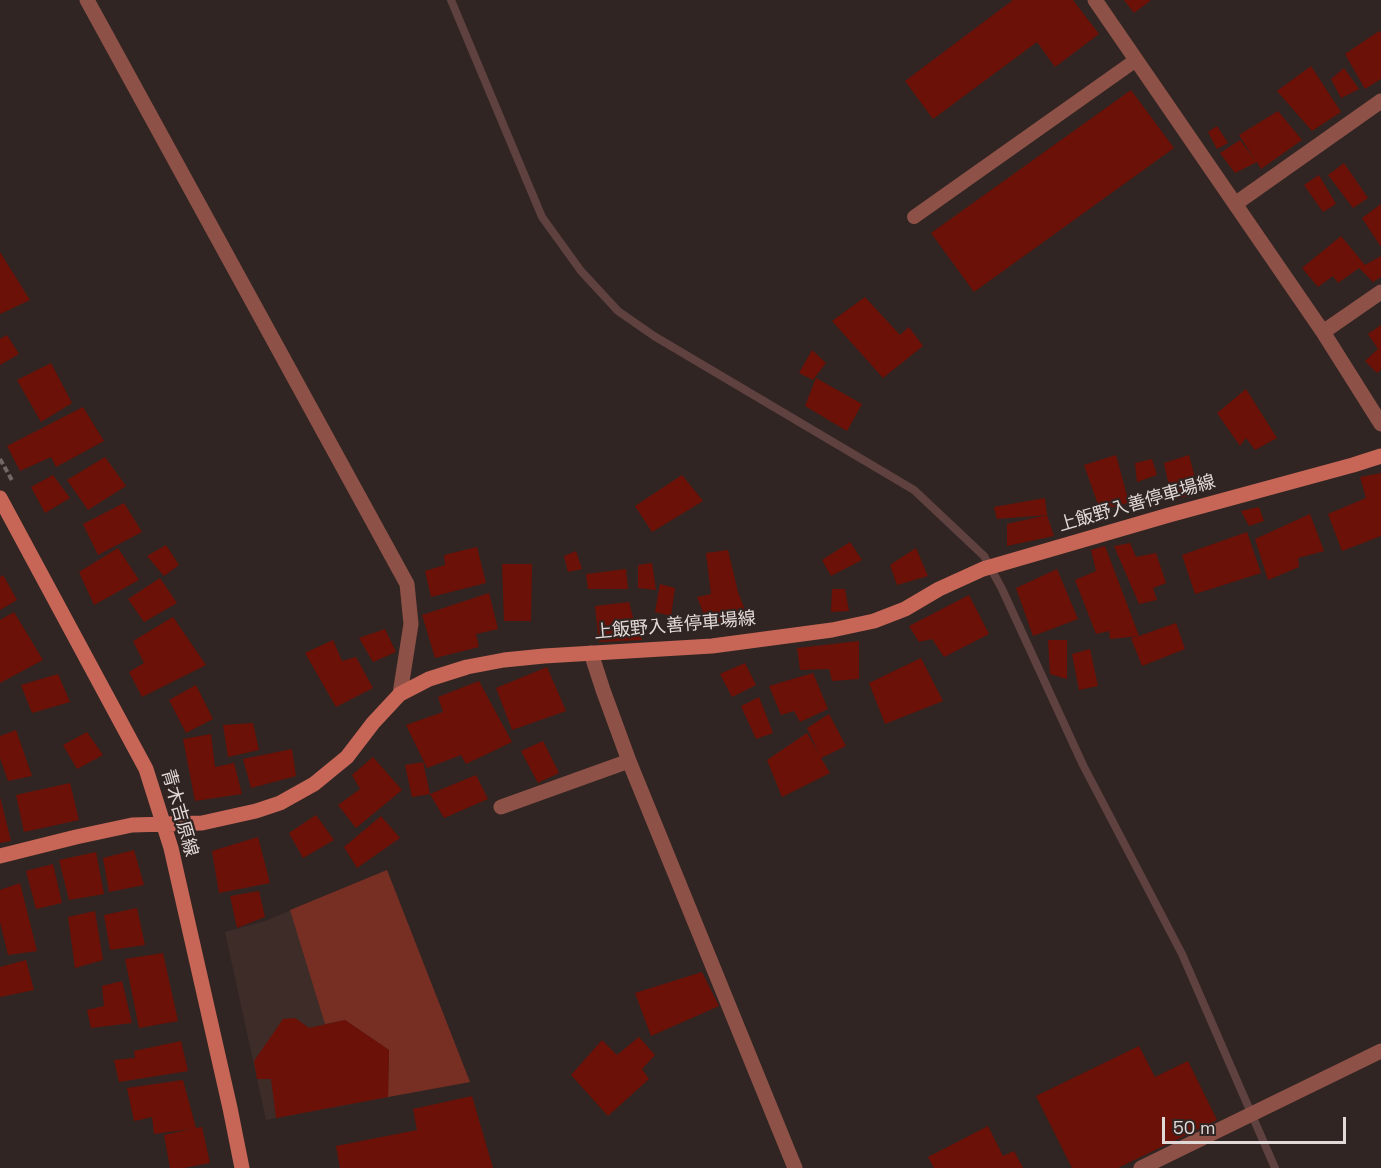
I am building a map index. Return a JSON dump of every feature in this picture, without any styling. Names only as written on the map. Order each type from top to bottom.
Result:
[{"type":"main road","name":"上飯野入善停車場線","points":[[0,856],[132,825],[202,823],[280,803],[314,784],[346,758],[373,723],[400,694],[429,679],[467,667],[504,660],[712,646],[832,630],[874,621],[906,609],[939,589],[983,568],[1381,456]]},
{"type":"main road","name":"青木吉原線","points":[[0,498],[146,769],[173,860],[242,1168]]},
{"type":"street","points":[[87,0],[407,584],[411,624],[400,694]]},
{"type":"street","points":[[1095,0],[1323,332],[1381,424]]},
{"type":"street","points":[[1235,204],[1381,101]]},
{"type":"street","points":[[1323,332],[1381,292]]},
{"type":"street","points":[[591,653],[629,761],[795,1168]]},
{"type":"street","points":[[501,807],[629,761]]},
{"type":"street","points":[[1141,1168],[1381,1051]]},
{"type":"lane","points":[[914,217],[1136,60]]},
{"type":"shaded area","points":[[387,870],[470,1082],[266,1120],[225,932],[265,921]]},
{"type":"shaded area","points":[[387,870],[470,1082],[388,1097],[389,1050],[345,1020],[325,1024],[290,910]]},
{"type":"building","points":[[1013,0],[1073,0],[1099,34],[1055,67],[1037,42],[933,119],[905,81]]},
{"type":"building","points":[[1124,0],[1151,0],[1134,13]]},
{"type":"building","points":[[1379,31],[1381,33],[1381,79],[1365,89],[1345,54]]},
{"type":"building","points":[[1311,66],[1341,112],[1312,131],[1277,91]]},
{"type":"building","points":[[1344,68],[1359,89],[1341,98],[1331,79]]},
{"type":"building","points":[[1131,90],[1174,148],[974,292],[931,233]]},
{"type":"building","points":[[1278,111],[1302,140],[1261,169],[1257,162],[1235,173],[1220,153],[1240,140],[1255,160],[1239,135]]},
{"type":"building","points":[[1217,126],[1228,143],[1217,149],[1208,132]]},
{"type":"building","points":[[1344,163],[1368,198],[1353,208],[1328,175]]},
{"type":"building","points":[[1319,175],[1336,204],[1323,212],[1304,185]]},
{"type":"building","points":[[1381,204],[1381,247],[1362,218]]},
{"type":"building","points":[[1341,236],[1365,265],[1381,256],[1381,277],[1373,282],[1359,268],[1338,283],[1333,276],[1318,287],[1302,268]]},
{"type":"building","points":[[0,252],[30,300],[0,314]]},
{"type":"building","points":[[865,297],[900,335],[909,327],[923,346],[883,378],[832,321]]},
{"type":"building","points":[[1381,325],[1381,370],[1377,373],[1365,361],[1378,349],[1368,334]]},
{"type":"building","points":[[7,335],[19,354],[0,365],[0,339]]},
{"type":"building","points":[[812,350],[826,363],[813,380],[799,373]]},
{"type":"building","points":[[51,363],[72,403],[41,422],[17,380]]},
{"type":"building","points":[[816,378],[862,404],[847,431],[805,406]]},
{"type":"building","points":[[1246,389],[1277,438],[1255,450],[1246,438],[1240,446],[1217,413]]},
{"type":"building","points":[[83,407],[104,441],[56,467],[51,457],[20,471],[7,446]]},
{"type":"building","points":[[1116,455],[1129,503],[1100,510],[1084,465]]},
{"type":"building","points":[[1189,455],[1199,493],[1172,500],[1164,463]]},
{"type":"building","points":[[105,457],[126,486],[88,510],[67,480]]},
{"type":"building","points":[[1152,459],[1157,475],[1137,482],[1135,463]]},
{"type":"building","points":[[1381,473],[1381,536],[1342,551],[1328,514],[1366,498],[1360,477]]},
{"type":"building","points":[[53,475],[70,498],[45,513],[31,487]]},
{"type":"building","points":[[682,475],[703,501],[652,532],[635,506]]},
{"type":"building","points":[[1045,498],[1047,515],[997,519],[994,507]]},
{"type":"building","points":[[124,503],[142,532],[98,555],[83,524]]},
{"type":"building","points":[[1259,507],[1264,521],[1249,526],[1241,511]]},
{"type":"building","points":[[1310,514],[1324,551],[1298,558],[1299,567],[1268,580],[1255,539]]},
{"type":"building","points":[[1047,515],[1054,536],[1007,546],[1007,524]]},
{"type":"building","points":[[1247,532],[1261,573],[1195,594],[1182,555]]},
{"type":"building","points":[[850,542],[862,560],[831,576],[822,560]]},
{"type":"building","points":[[1130,543],[1136,557],[1156,553],[1166,583],[1153,588],[1157,600],[1139,604],[1114,546]]},
{"type":"building","points":[[166,545],[179,565],[164,576],[147,556]]},
{"type":"building","points":[[1105,546],[1139,636],[1110,639],[1109,631],[1096,634],[1075,580],[1096,571],[1091,550]]},
{"type":"building","points":[[477,547],[486,583],[431,597],[425,571],[445,565],[444,555]]},
{"type":"building","points":[[118,548],[139,580],[94,605],[79,572]]},
{"type":"building","points":[[916,548],[928,576],[897,585],[890,565]]},
{"type":"building","points":[[728,550],[738,592],[748,618],[708,625],[697,597],[711,594],[706,553]]},
{"type":"building","points":[[576,551],[582,569],[568,572],[564,556]]},
{"type":"building","points":[[652,563],[656,590],[638,588],[638,565]]},
{"type":"building","points":[[502,564],[532,564],[531,621],[504,621]]},
{"type":"building","points":[[626,569],[628,589],[588,589],[586,574]]},
{"type":"building","points":[[1057,569],[1078,619],[1033,636],[1016,588]]},
{"type":"building","points":[[3,575],[17,600],[0,610],[0,577]]},
{"type":"building","points":[[160,578],[177,603],[144,622],[128,599]]},
{"type":"building","points":[[660,584],[675,588],[671,616],[655,612]]},
{"type":"building","points":[[832,589],[845,589],[849,611],[831,612]]},
{"type":"building","points":[[489,593],[498,629],[476,634],[479,647],[435,658],[422,615]]},
{"type":"building","points":[[969,595],[989,634],[944,657],[932,639],[919,642],[909,626]]},
{"type":"building","points":[[629,602],[634,621],[639,621],[642,640],[599,642],[595,606]]},
{"type":"building","points":[[14,612],[43,660],[0,683],[0,620]]},
{"type":"building","points":[[173,617],[206,665],[142,697],[129,672],[144,663],[133,641]]},
{"type":"building","points":[[1176,623],[1185,649],[1142,666],[1131,638]]},
{"type":"building","points":[[385,629],[396,652],[373,662],[359,638]]},
{"type":"building","points":[[333,640],[342,661],[356,657],[373,688],[336,707],[305,653]]},
{"type":"building","points":[[1048,640],[1067,640],[1067,679],[1050,674]]},
{"type":"building","points":[[859,641],[859,679],[832,681],[829,669],[800,670],[797,648]]},
{"type":"building","points":[[1090,649],[1098,686],[1079,690],[1072,654]]},
{"type":"building","points":[[921,658],[943,701],[885,724],[869,683]]},
{"type":"building","points":[[745,663],[756,685],[732,697],[720,674]]},
{"type":"building","points":[[547,667],[566,711],[512,730],[496,688]]},
{"type":"building","points":[[813,673],[828,709],[800,722],[794,711],[781,715],[769,686]]},
{"type":"building","points":[[58,674],[70,702],[32,713],[21,685]]},
{"type":"building","points":[[479,681],[512,742],[466,764],[461,755],[427,768],[406,725],[443,712],[438,697]]},
{"type":"building","points":[[196,685],[213,719],[186,733],[169,700]]},
{"type":"building","points":[[759,697],[773,733],[756,739],[741,706]]},
{"type":"building","points":[[829,714],[846,746],[821,758],[830,773],[782,797],[767,760],[807,733],[819,754],[807,728]]},
{"type":"building","points":[[253,723],[259,750],[228,757],[223,725]]},
{"type":"building","points":[[16,730],[32,776],[8,781],[0,758],[0,736]]},
{"type":"building","points":[[87,732],[103,755],[77,769],[63,745]]},
{"type":"building","points":[[211,734],[215,767],[234,763],[242,794],[195,801],[183,739]]},
{"type":"building","points":[[543,741],[559,773],[538,783],[521,751]]},
{"type":"building","points":[[292,749],[296,776],[251,788],[243,759]]},
{"type":"building","points":[[373,757],[402,790],[356,828],[338,805],[360,789],[352,775]]},
{"type":"building","points":[[423,762],[430,794],[412,797],[405,765]]},
{"type":"building","points":[[476,775],[488,799],[444,818],[430,794]]},
{"type":"building","points":[[70,783],[79,820],[24,832],[16,795]]},
{"type":"building","points":[[0,797],[11,841],[0,843]]},
{"type":"building","points":[[316,815],[334,840],[303,858],[289,833]]},
{"type":"building","points":[[381,816],[400,838],[357,868],[344,847]]},
{"type":"building","points":[[258,837],[270,883],[219,893],[212,851]]},
{"type":"building","points":[[134,850],[144,885],[109,892],[103,858]]},
{"type":"building","points":[[96,852],[104,894],[69,900],[59,860]]},
{"type":"building","points":[[53,864],[62,903],[36,909],[26,871]]},
{"type":"building","points":[[20,883],[37,951],[8,955],[0,922],[0,890]]},
{"type":"building","points":[[259,891],[265,917],[237,928],[230,896]]},
{"type":"building","points":[[137,908],[145,945],[110,950],[104,915]]},
{"type":"building","points":[[95,911],[103,960],[75,968],[68,917]]},
{"type":"building","points":[[163,953],[178,1021],[139,1028],[125,959]]},
{"type":"building","points":[[26,960],[34,990],[0,997],[0,967]]},
{"type":"building","points":[[702,972],[719,1006],[651,1036],[635,993]]},
{"type":"building","points":[[122,981],[132,1023],[91,1028],[87,1010],[104,1006],[102,986]]},
{"type":"building","points":[[295,1018],[309,1028],[345,1020],[389,1050],[388,1097],[276,1118],[271,1079],[257,1079],[254,1061],[283,1019]]},
{"type":"building","points":[[639,1037],[655,1055],[642,1069],[649,1079],[608,1116],[571,1075],[602,1040],[617,1055]]},
{"type":"building","points":[[181,1041],[188,1071],[119,1082],[114,1060],[135,1058],[134,1051]]},
{"type":"building","points":[[1139,1046],[1155,1077],[1188,1061],[1217,1120],[1118,1168],[1072,1168],[1036,1096]]},
{"type":"building","points":[[183,1080],[196,1128],[202,1127],[210,1163],[170,1168],[164,1135],[190,1129],[154,1134],[152,1117],[134,1121],[127,1088]]},
{"type":"building","points":[[472,1096],[493,1168],[340,1168],[336,1146],[417,1130],[413,1109]]},
{"type":"building","points":[[988,1126],[1003,1156],[1014,1151],[1023,1168],[934,1168],[928,1157]]},
{"type":"waterway","points":[[451,0],[542,217],[581,271],[618,311],[654,336],[914,490],[984,556],[1002,589],[1083,765],[1182,954],[1275,1168]]}]
